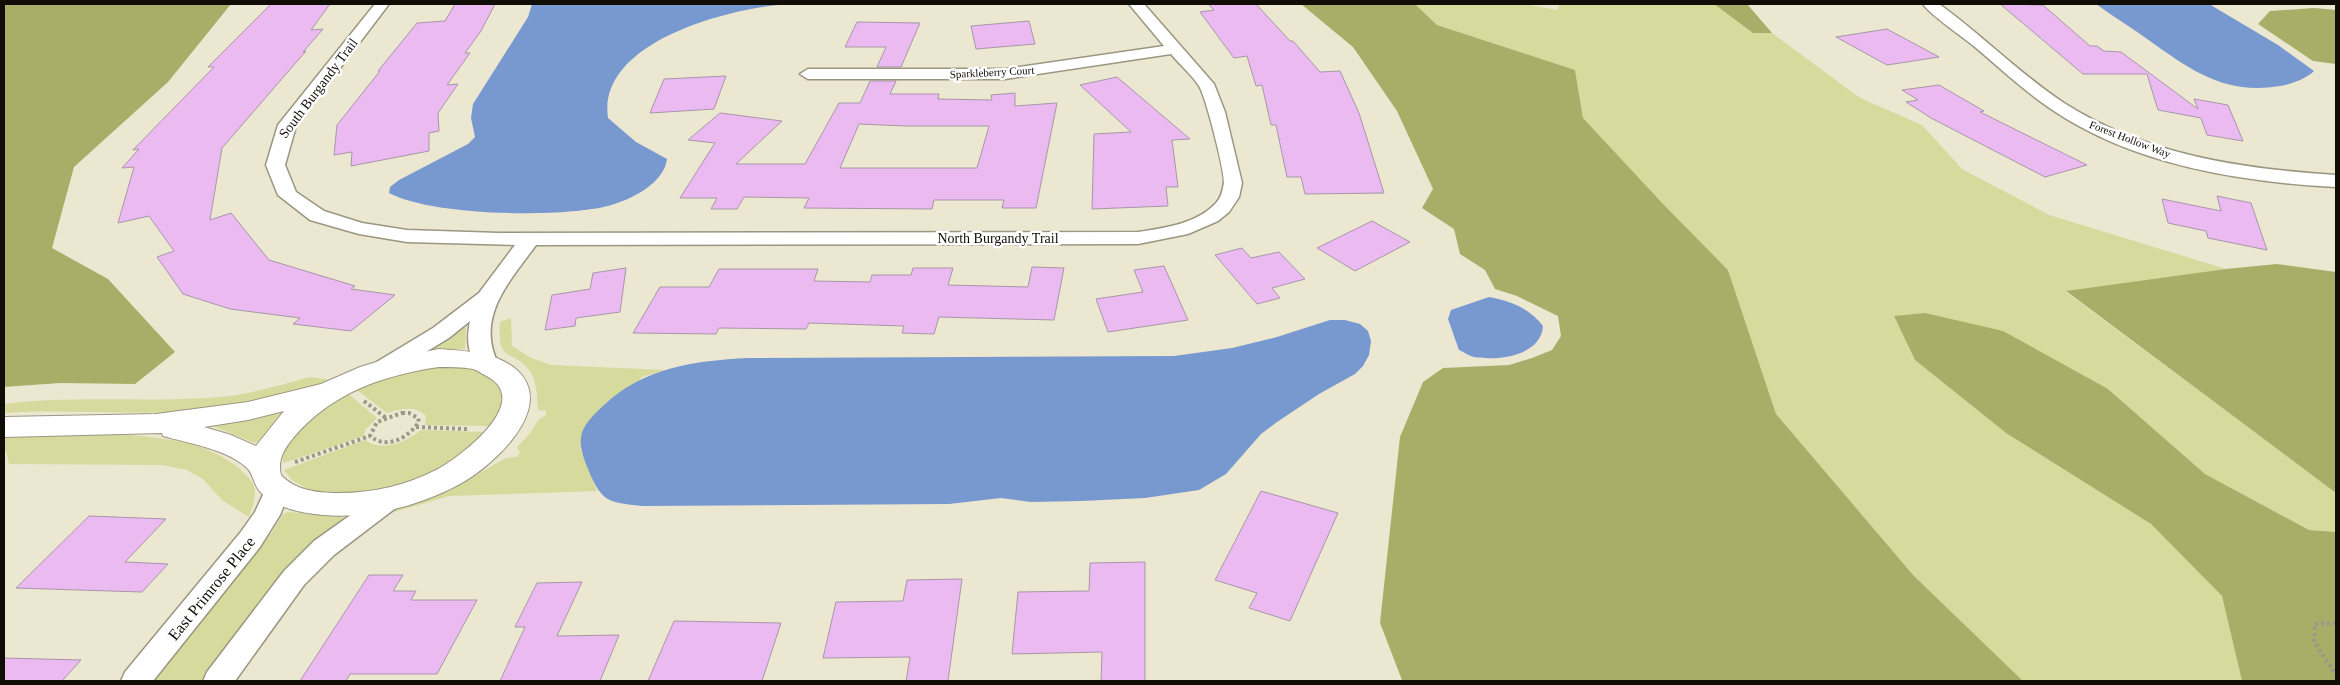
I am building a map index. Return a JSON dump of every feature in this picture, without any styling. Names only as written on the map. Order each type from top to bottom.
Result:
[{"type":"street","name":"South Burgandy Trail","points":[[382,4],[287,125],[278,142],[274,161],[278,179],[288,194],[305,208],[331,221],[363,230],[434,239],[530,239]]},
{"type":"street","name":"North Burgandy Trail","points":[[530,239],[1138,238],[1185,229],[1202,222],[1219,210],[1230,197],[1233,184],[1214,97],[1206,84],[1136,4]]},
{"type":"street","name":"Forest Hollow Way","points":[[1930,4],[1958,23],[2043,95],[2060,107],[2106,131],[2166,154],[2231,170],[2297,180],[2336,181]]},
{"type":"street","name":"Sparkleberry Court","points":[[808,74],[1005,74],[1175,49]]},
{"type":"street","points":[[4,427],[156,424],[248,411],[332,389],[382,368],[441,333],[487,298],[530,239]]},
{"type":"street","points":[[487,298],[478,341],[481,354],[487,365]]},
{"type":"street","points":[[156,424],[231,444],[294,498],[338,505],[392,498],[421,489],[448,477],[472,462],[492,446],[506,430],[514,416],[515,390],[510,380],[500,371],[487,365],[465,360],[440,358],[412,361],[382,368]]},
{"type":"street","points":[[269,476],[269,449],[294,418],[332,389]]},
{"type":"street","name":"East Primrose Place","points":[[136,681],[250,540],[267,515],[269,476]]},
{"type":"street","points":[[218,681],[294,578],[324,548],[392,498]]},
{"type":"path","points":[[402,413],[409,413],[418,418],[419,422],[412,432],[398,440],[383,442],[376,441],[370,436],[373,426],[386,418],[402,413]]},
{"type":"path","points":[[269,476],[370,436]]},
{"type":"path","points":[[2336,622],[2315,624],[2314,642],[2336,674]]},
{"type":"green space","points":[[4,4],[231,4],[168,82],[74,167],[52,248],[108,279],[175,352],[135,384],[60,383],[4,387]]},
{"type":"green space","points":[[1301,4],[1415,4],[1437,25],[1575,70],[1583,118],[1728,270],[1776,414],[1914,576],[2023,681],[1402,680],[1380,623],[1400,437],[1423,382],[1443,368],[1509,365],[1532,358],[1552,350],[1561,336],[1558,316],[1517,296],[1495,289],[1485,270],[1460,254],[1454,229],[1422,208],[1433,189],[1397,111],[1353,47]]},
{"type":"green space","points":[[1415,4],[1524,4],[1557,10],[1560,4],[1714,4],[1753,33],[1772,33],[1860,98],[1922,125],[1962,169],[2049,215],[2226,269],[2066,292],[2333,490],[2336,493],[2336,532],[2309,530],[2205,474],[2108,389],[1925,313],[1894,316],[1915,360],[2006,433],[2151,524],[2222,596],[2242,681],[2023,681],[1914,576],[1776,414],[1728,270],[1583,118],[1575,70],[1437,25]]},
{"type":"green space","points":[[1714,4],[1747,4],[1772,33],[1753,33]]},
{"type":"green space","points":[[2314,8],[2336,10],[2336,64],[2313,61],[2258,24],[2270,11]]},
{"type":"green space","points":[[2277,264],[2336,272],[2336,493],[2066,291],[2226,269]]},
{"type":"green space","points":[[1925,313],[2003,331],[2108,389],[2205,474],[2309,530],[2336,532],[2336,681],[2242,681],[2222,596],[2151,524],[2006,433],[1915,360],[1894,316]]},
{"type":"green space","points":[[511,318],[512,346],[531,358],[552,365],[664,370],[642,377],[580,448],[597,491],[449,496],[374,518],[450,483],[471,478],[506,458],[517,457],[520,453],[517,447],[531,432],[538,420],[546,415],[546,411],[538,410],[535,385],[530,371],[507,354],[501,345],[500,322]]},
{"type":"green space","points":[[461,327],[466,328],[465,349],[428,351]]},
{"type":"green space","points":[[456,365],[487,375],[499,385],[503,392],[504,400],[500,420],[489,426],[425,425],[426,416],[417,410],[397,410],[387,413],[353,387],[392,371]]},
{"type":"green space","points":[[310,377],[331,380],[273,398],[212,409],[171,412],[46,411],[4,413],[4,404],[31,401],[194,399],[232,396]]},
{"type":"green space","points":[[345,391],[377,418],[365,430],[364,436],[283,463],[284,451],[288,440],[295,430],[314,413]]},
{"type":"green space","points":[[286,410],[258,442],[255,443],[212,426]]},
{"type":"green space","points":[[421,430],[487,432],[490,434],[422,481],[345,496],[313,492],[292,480],[284,470],[365,440],[379,446],[386,446],[401,442]]},
{"type":"green space","points":[[73,433],[122,435],[190,444],[216,454],[241,470],[253,484],[255,496],[253,505],[249,517],[222,500],[203,479],[187,470],[162,465],[9,464],[6,451],[4,450],[4,435]]},
{"type":"green space","points":[[287,512],[341,516],[345,519],[293,561],[202,681],[153,681],[272,532],[283,514]]},
{"type":"water","points":[[532,4],[788,4],[734,13],[672,34],[645,49],[623,68],[610,91],[608,118],[636,142],[667,159],[665,168],[653,183],[645,190],[626,200],[586,210],[496,213],[434,206],[409,201],[389,193],[390,187],[399,180],[468,144],[475,137],[471,118],[473,104],[528,17]]},
{"type":"water","points":[[2096,4],[2209,4],[2278,45],[2314,71],[2298,81],[2280,86],[2260,88],[2226,84],[2195,71],[2180,62]]},
{"type":"water","points":[[1489,297],[1519,306],[1538,320],[1543,326],[1535,344],[1517,354],[1495,358],[1474,357],[1459,350],[1448,319],[1451,310]]},
{"type":"water","points":[[1330,320],[1345,320],[1360,324],[1368,331],[1371,341],[1369,355],[1363,366],[1355,374],[1319,394],[1261,434],[1226,474],[1199,490],[1145,498],[1081,501],[1031,502],[1001,498],[949,504],[642,506],[614,502],[602,495],[593,480],[581,449],[584,427],[603,406],[619,393],[635,382],[653,374],[689,364],[748,358],[1174,356],[1232,348],[1277,337]]},
{"type":"building","points":[[271,4],[330,4],[311,30],[323,29],[222,148],[210,220],[231,213],[269,260],[355,286],[351,289],[395,295],[351,331],[293,324],[300,318],[230,309],[183,294],[157,257],[174,251],[149,216],[118,223],[134,167],[122,168],[139,149],[133,150],[214,67],[208,67]]},
{"type":"building","points":[[455,4],[495,4],[481,31],[465,53],[470,53],[447,85],[458,84],[438,113],[439,131],[429,133],[429,151],[351,166],[352,152],[334,155],[337,125],[380,71],[378,71],[417,23],[445,21]]},
{"type":"building","points":[[1208,4],[1256,4],[1290,41],[1293,41],[1320,72],[1340,71],[1359,113],[1384,193],[1305,194],[1301,177],[1287,177],[1276,125],[1271,125],[1262,85],[1256,86],[1247,56],[1234,58],[1200,12],[1214,10]]},
{"type":"building","points":[[2000,4],[2043,5],[2090,46],[2097,46],[2104,51],[2121,52],[2198,109],[2194,99],[2228,105],[2243,141],[2207,135],[2201,118],[2158,110],[2147,74],[2083,74]]},
{"type":"building","points":[[1029,21],[1035,44],[976,49],[971,26]]},
{"type":"building","points":[[857,22],[920,23],[901,67],[877,67],[886,47],[845,47]]},
{"type":"building","points":[[1887,29],[1939,57],[1887,65],[1836,37]]},
{"type":"building","points":[[726,76],[714,109],[650,113],[664,79]]},
{"type":"building","points":[[1117,77],[1190,139],[1172,140],[1178,187],[1166,187],[1168,206],[1092,209],[1094,134],[1131,132],[1080,85]]},
{"type":"building","points":[[870,81],[896,81],[890,94],[939,94],[938,99],[992,100],[991,95],[1015,93],[1015,106],[1057,103],[1036,208],[1002,208],[1004,200],[934,200],[932,209],[804,208],[809,198],[744,197],[737,209],[711,209],[717,198],[680,198],[715,143],[688,140],[720,113],[782,121],[736,164],[805,164],[839,103],[860,103]],"holes":[[[859,124],[989,126],[977,168],[840,168]]]},
{"type":"building","points":[[1939,85],[1984,111],[1980,112],[2087,165],[2045,177],[1931,118],[1906,102],[1918,100],[1902,90]]},
{"type":"building","points":[[2217,196],[2251,203],[2267,250],[2208,238],[2206,231],[2168,223],[2162,199],[2221,211]]},
{"type":"building","points":[[1372,221],[1410,242],[1355,271],[1317,248]]},
{"type":"building","points":[[1242,248],[1251,258],[1279,252],[1305,279],[1272,288],[1280,298],[1257,304],[1215,255]]},
{"type":"building","points":[[1164,266],[1188,320],[1108,332],[1096,299],[1143,292],[1134,270]]},
{"type":"building","points":[[1032,267],[1064,268],[1054,320],[939,317],[934,334],[902,333],[904,326],[809,323],[806,329],[719,328],[716,334],[633,333],[660,287],[709,287],[719,269],[818,269],[814,281],[870,282],[872,275],[911,275],[913,268],[953,268],[948,285],[1028,287]]},
{"type":"building","points":[[626,268],[620,312],[576,318],[575,326],[545,330],[552,295],[590,289],[593,273]]},
{"type":"building","points":[[1261,491],[1338,513],[1290,621],[1249,608],[1257,593],[1215,580]]},
{"type":"building","points":[[89,516],[166,519],[125,562],[168,564],[142,592],[16,588]]},
{"type":"building","points":[[1145,562],[1145,681],[1101,681],[1102,652],[1012,654],[1018,592],[1089,591],[1090,563]]},
{"type":"building","points":[[369,575],[403,575],[393,591],[416,591],[411,600],[477,600],[437,674],[350,674],[346,681],[300,681]]},
{"type":"building","points":[[962,579],[948,681],[906,681],[910,657],[823,658],[836,602],[903,601],[907,580]]},
{"type":"building","points":[[582,582],[557,636],[619,635],[600,681],[500,681],[525,627],[515,627],[537,583]]},
{"type":"building","points":[[674,621],[781,623],[762,681],[648,681]]},
{"type":"building","points":[[4,658],[81,660],[62,681],[4,681]]}]
